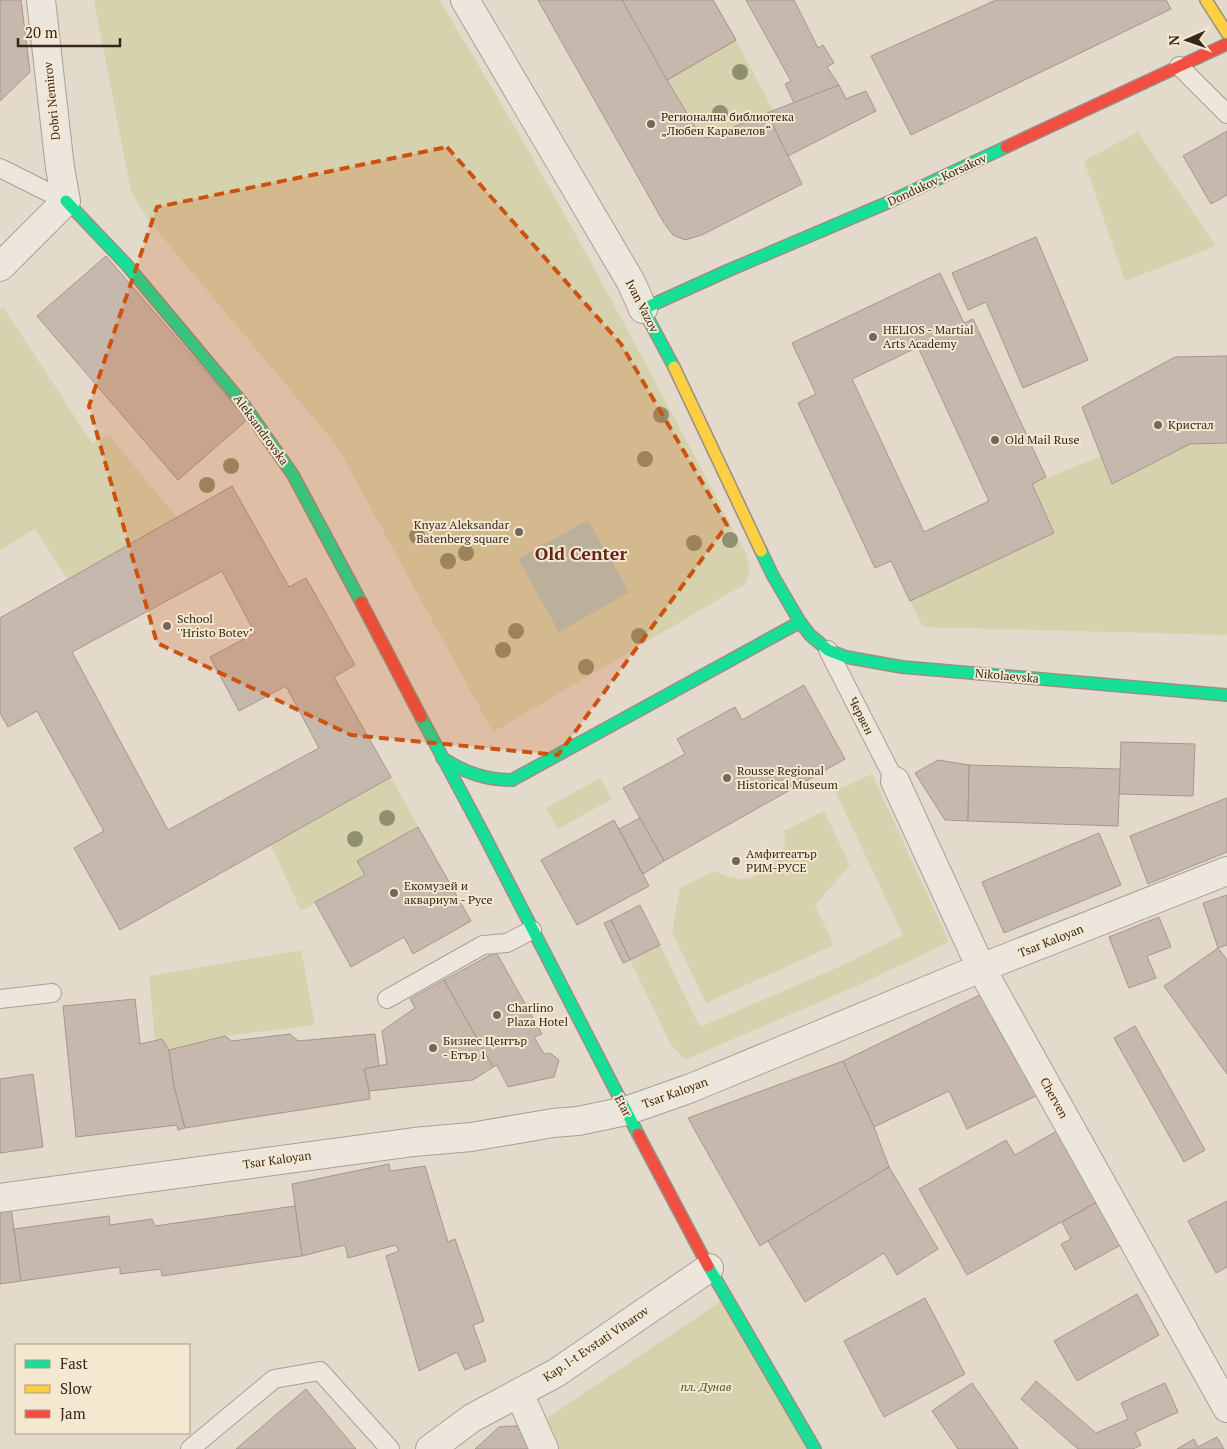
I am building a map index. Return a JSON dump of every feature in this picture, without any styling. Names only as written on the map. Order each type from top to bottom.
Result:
[{"type":"street","name":"Dobri Nemirov","points":[[40,0],[60,168],[66,201]]},
{"type":"street","name":"Ivan Vazov","points":[[465,0],[631,282],[643,309],[670,358],[773,576],[800,622]]},
{"type":"street","points":[[1206,0],[1227,33]]},
{"type":"street","name":"Dondukov-Korsakov","points":[[643,309],[889,202],[1227,44]]},
{"type":"street","points":[[0,266],[66,201]]},
{"type":"street","name":"Aleksandrovska","points":[[66,201],[126,264],[244,405],[292,475],[318,520],[442,758]]},
{"type":"street","points":[[442,758],[459,769],[477,776],[494,781],[512,780],[800,622]]},
{"type":"street","name":"Nikolaevska","points":[[800,622],[810,635],[828,650],[846,657],[902,667],[1227,696]]},
{"type":"street","name":"Etar","points":[[442,758],[709,1268],[816,1449]]},
{"type":"street","name":"Cherven","points":[[895,781],[981,968],[1227,1408]]},
{"type":"street","name":"Tsar Kaloyan","points":[[0,1198],[414,1142],[470,1137],[553,1123],[578,1121],[626,1111],[690,1088],[981,968],[1227,871]]},
{"type":"street","name":"Kap. l-t Evstati Vinarov","points":[[430,1449],[472,1418],[556,1373],[709,1268]]},
{"type":"street","points":[[519,1393],[544,1449]]},
{"type":"lane","points":[[1179,66],[1227,114]]},
{"type":"lane","name":"Aleksandrovska","points":[[0,168],[66,201]]},
{"type":"lane","name":"Червен","points":[[828,650],[895,781]]},
{"type":"lane","points":[[387,999],[483,945],[507,943],[532,930]]},
{"type":"lane","points":[[0,999],[52,993]]},
{"type":"lane","points":[[190,1449],[274,1378],[320,1371],[390,1449]]},
{"type":"highlighted area","points":[[447,147],[621,344],[727,525],[558,755],[351,735],[157,643],[89,406],[157,207]]},
{"type":"green space","points":[[94,0],[439,0],[559,205],[746,554],[750,570],[745,584],[493,732],[337,446],[150,222],[131,192]]},
{"type":"green space","points":[[736,40],[773,110],[708,138],[700,135],[667,80]]},
{"type":"green space","points":[[1138,132],[1216,246],[1125,281],[1084,161]]},
{"type":"green space","points":[[3,307],[92,443],[109,435],[177,518],[68,580],[35,529],[0,550],[0,310]]},
{"type":"green space","points":[[1227,443],[1227,635],[923,627],[910,601],[1054,533],[1032,484],[1101,456],[1113,484],[1190,444]]},
{"type":"green space","points":[[872,774],[949,942],[852,988],[687,1059],[683,1058],[671,1045],[630,960],[660,945],[700,1027],[841,966],[903,935],[835,791]]},
{"type":"green space","points":[[391,777],[418,827],[358,861],[365,875],[301,911],[271,845]]},
{"type":"green space","points":[[600,778],[612,799],[558,829],[546,808]]},
{"type":"green space","points":[[824,811],[850,865],[815,905],[834,945],[706,1003],[672,932],[680,888],[714,871],[737,879],[751,878],[757,875],[770,867],[780,855],[785,843],[784,831]]},
{"type":"green space","points":[[301,950],[315,1025],[225,1036],[169,1050],[162,1039],[155,1040],[149,976]]},
{"type":"green space","name":"пл. Дунав","points":[[726,1298],[815,1449],[544,1449],[535,1426]]},
{"type":"shaded area","points":[[588,520],[629,592],[559,632],[518,559]]},
{"type":"building","points":[[0,0],[21,0],[30,72],[0,101]]},
{"type":"building","name":"Регионална библиотека „Любен Каравелов“","points":[[538,0],[713,0],[736,40],[667,80],[700,135],[708,138],[767,113],[802,184],[702,235],[685,240],[673,235],[664,223]]},
{"type":"building","points":[[622,0],[713,0],[736,40],[667,80]]},
{"type":"building","points":[[746,0],[794,0],[818,48],[823,45],[834,63],[827,67],[839,85],[794,103],[785,84],[791,81]]},
{"type":"building","points":[[996,0],[1166,0],[1171,9],[911,135],[871,56]]},
{"type":"building","points":[[839,85],[846,99],[866,91],[876,111],[788,156],[767,113]]},
{"type":"building","points":[[1227,131],[1227,195],[1211,204],[1183,156]]},
{"type":"building","points":[[1036,237],[1088,360],[1023,388],[986,302],[968,310],[952,273]]},
{"type":"building","points":[[106,256],[247,420],[178,480],[37,316]]},
{"type":"building","name":"Old Mail Ruse","points":[[940,273],[964,323],[973,319],[1046,477],[1032,484],[1054,533],[910,601],[891,561],[875,568],[798,403],[816,394],[792,343]],"holes":[[[918,347],[989,501],[924,532],[852,379]]]},
{"type":"building","name":"Кристал","points":[[1227,356],[1227,443],[1190,444],[1112,484],[1082,407],[1175,357]]},
{"type":"building","points":[[232,486],[289,587],[306,578],[355,665],[334,677],[391,777],[120,930],[74,848],[104,831],[37,711],[8,727],[0,713],[0,618]],"holes":[[[222,571],[255,633],[210,657],[239,711],[286,686],[319,748],[168,830],[72,652]]]},
{"type":"building","name":"Rousse Regional Historical Museum","points":[[804,685],[845,759],[664,861],[623,788],[685,754],[677,739],[735,707],[742,720]]},
{"type":"building","points":[[1121,742],[1195,744],[1193,796],[1119,794]]},
{"type":"building","points":[[938,760],[969,765],[968,821],[945,820],[915,773]]},
{"type":"building","points":[[969,765],[1120,769],[1118,826],[968,821]]},
{"type":"building","points":[[1227,798],[1227,852],[1148,884],[1130,836]]},
{"type":"building","points":[[640,818],[664,861],[643,874],[619,829]]},
{"type":"building","points":[[614,820],[649,886],[577,925],[541,860]]},
{"type":"building","name":"Екомузей и аквариум - Русе","points":[[418,827],[471,921],[413,954],[404,937],[351,967],[315,902],[365,875],[357,861]]},
{"type":"building","points":[[1099,833],[1121,885],[1004,933],[982,882]]},
{"type":"building","points":[[1227,895],[1227,945],[1218,948],[1203,903]]},
{"type":"building","points":[[640,905],[660,945],[630,960],[611,920]]},
{"type":"building","points":[[1159,917],[1171,947],[1147,956],[1156,978],[1129,988],[1109,937]]},
{"type":"building","points":[[611,920],[630,960],[623,963],[604,923]]},
{"type":"building","points":[[1218,948],[1227,960],[1227,1074],[1164,986]]},
{"type":"building","name":"Charlino Plaza Hotel","points":[[496,952],[542,1034],[534,1037],[544,1054],[550,1053],[559,1060],[554,1077],[508,1087],[497,1065],[493,1067],[444,980]]},
{"type":"building","name":"Бизнес Център - Етър 1","points":[[444,980],[493,1067],[473,1080],[369,1091],[364,1069],[387,1064],[382,1031],[415,1008],[410,999]]},
{"type":"building","points":[[988,991],[1038,1095],[967,1129],[949,1091],[874,1127],[843,1061]]},
{"type":"building","points":[[135,999],[140,1044],[162,1039],[169,1050],[174,1086],[185,1128],[178,1130],[177,1125],[76,1137],[63,1006]]},
{"type":"building","points":[[1135,1026],[1205,1150],[1184,1162],[1114,1038]]},
{"type":"building","points":[[290,1034],[298,1041],[375,1034],[379,1066],[364,1069],[370,1099],[185,1128],[174,1086],[169,1050],[225,1036],[232,1041]]},
{"type":"building","points":[[843,1061],[874,1127],[889,1167],[760,1246],[688,1118]]},
{"type":"building","points":[[33,1074],[43,1147],[0,1153],[0,1079]]},
{"type":"building","points":[[1064,1127],[1104,1198],[967,1275],[919,1189],[1006,1140],[1015,1155]]},
{"type":"building","points":[[389,1164],[390,1171],[425,1166],[448,1242],[455,1239],[484,1321],[473,1325],[486,1361],[465,1370],[457,1352],[419,1371],[386,1256],[399,1251],[396,1245],[348,1258],[345,1245],[302,1256],[292,1184]]},
{"type":"building","points":[[889,1167],[938,1249],[897,1275],[884,1253],[805,1302],[768,1241]]},
{"type":"building","points":[[1104,1198],[1128,1241],[1075,1270],[1061,1244],[1071,1239],[1062,1222]]},
{"type":"building","points":[[10,1200],[21,1281],[0,1284],[0,1201]]},
{"type":"building","points":[[1227,1201],[1227,1267],[1216,1273],[1188,1221]]},
{"type":"building","points":[[295,1206],[302,1256],[162,1276],[161,1269],[120,1274],[120,1267],[21,1281],[14,1229],[109,1216],[110,1225],[152,1219],[155,1226]]},
{"type":"building","points":[[1137,1294],[1159,1335],[1077,1381],[1054,1341]]},
{"type":"building","points":[[925,1298],[965,1374],[884,1417],[844,1341]]},
{"type":"building","points":[[1036,1381],[1096,1433],[1128,1419],[1121,1403],[1165,1383],[1178,1412],[1135,1432],[1141,1445],[1133,1449],[1078,1449],[1021,1399]]},
{"type":"building","points":[[972,1383],[1018,1449],[958,1449],[932,1411]]},
{"type":"building","points":[[306,1389],[356,1449],[236,1449]]},
{"type":"building","points":[[529,1425],[538,1449],[475,1449],[499,1427]]},
{"type":"building","points":[[1217,1437],[1224,1449],[1177,1449],[1194,1439],[1198,1447]]},
{"type":"traffic: fast","points":[[674,367],[643,309],[889,202],[1006,147]]},
{"type":"traffic: fast","points":[[66,201],[126,264],[244,405],[293,475],[361,602]]},
{"type":"traffic: fast","points":[[761,551],[773,576],[800,622],[810,635],[828,650],[846,657],[902,667],[1227,695]]},
{"type":"traffic: fast","points":[[442,758],[475,774],[493,779],[512,780],[800,622]]},
{"type":"traffic: fast","points":[[421,717],[638,1134]]},
{"type":"traffic: fast","points":[[708,1266],[815,1449]]},
{"type":"traffic: slow","points":[[1206,0],[1227,33]]},
{"type":"traffic: slow","points":[[674,367],[761,551]]},
{"type":"traffic: jam","points":[[1006,147],[1227,44]]},
{"type":"traffic: jam","points":[[361,602],[421,717]]},
{"type":"traffic: jam","points":[[638,1134],[708,1266]]},
{"type":"place","name":"Регионална библиотека „Любен Каравелов“","points":[[651,124]]},
{"type":"place","name":"HELIOS - Martial Arts Academy","points":[[873,337]]},
{"type":"place","name":"Кристал","points":[[1158,425]]},
{"type":"place","name":"Old Mail Ruse","points":[[995,440]]},
{"type":"place","name":"Knyaz Aleksandar Batenberg square","points":[[519,532]]},
{"type":"place","name":"School ''Hristo Botev\"","points":[[167,626]]},
{"type":"place","name":"Rousse Regional Historical Museum","points":[[727,778]]},
{"type":"place","name":"Амфитеатър РИМ-РУСЕ","points":[[736,861]]},
{"type":"place","name":"Екомузей и аквариум - Русе","points":[[394,893]]},
{"type":"place","name":"Charlino Plaza Hotel","points":[[497,1015]]},
{"type":"place","name":"Бизнес Център - Етър 1","points":[[433,1048]]},
{"type":"district","name":"Old Center","points":[[581,554]]}]
